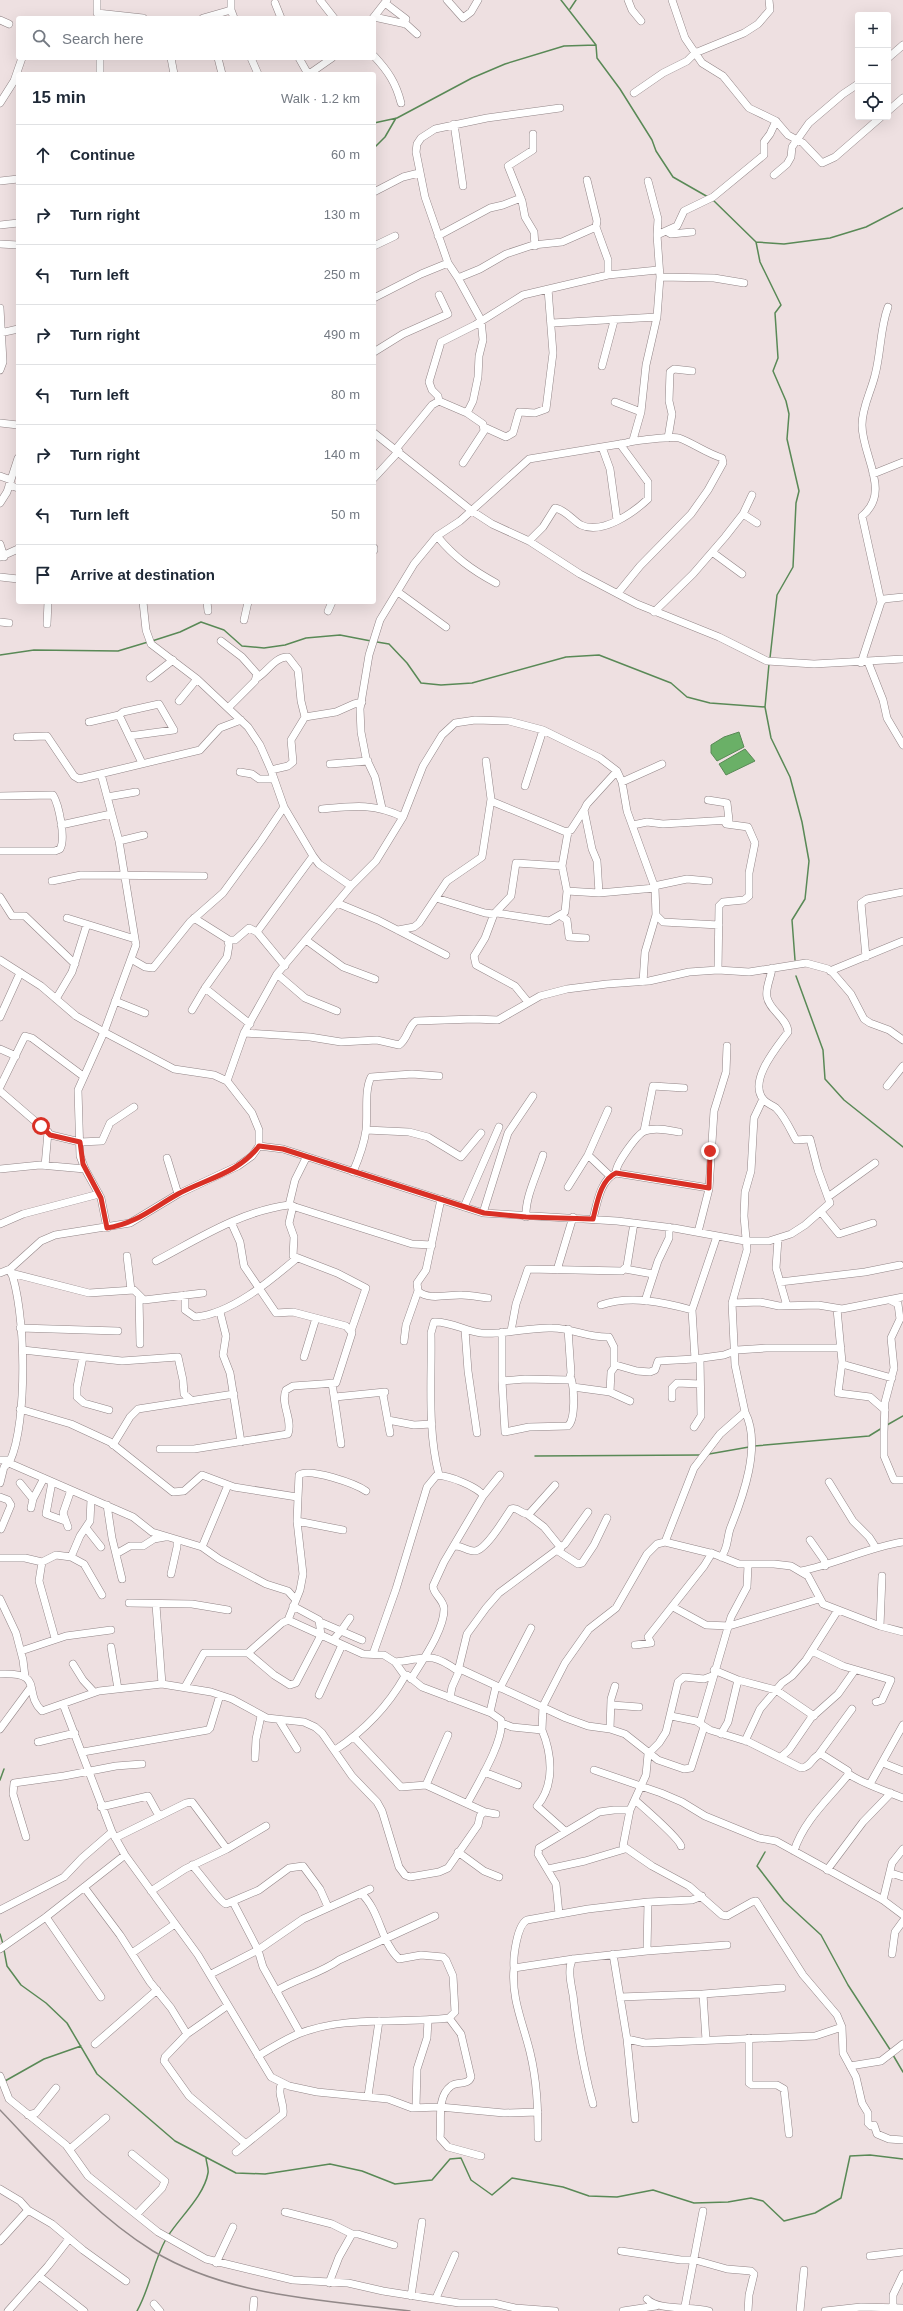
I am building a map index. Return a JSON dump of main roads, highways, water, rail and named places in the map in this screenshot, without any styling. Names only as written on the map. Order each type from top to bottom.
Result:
[{"type":"waterway","points":[[561,0],[596,45],[597,58],[620,89],[673,177],[708,197]]},
{"type":"waterway","points":[[570,9],[576,0]]},
{"type":"waterway","points":[[376,123],[397,118],[472,78],[505,64],[564,46],[596,45]]},
{"type":"waterway","points":[[376,146],[385,137],[396,118]]},
{"type":"waterway","points":[[713,200],[756,242],[760,262],[781,305],[775,313],[778,358],[773,371],[786,401],[789,414],[787,439],[799,491],[796,503],[793,567],[777,595],[770,658]]},
{"type":"waterway","points":[[756,242],[784,244],[830,238],[866,227],[903,208]]},
{"type":"waterway","points":[[152,641],[180,632],[201,622],[224,630],[242,646],[264,648],[285,645],[306,638],[340,635],[371,641]]},
{"type":"waterway","points":[[0,655],[34,650],[118,651],[148,642]]},
{"type":"waterway","points":[[377,642],[389,644],[407,663],[421,683],[441,685],[472,683],[566,657],[599,655],[671,683],[687,697],[710,703],[765,707]]},
{"type":"waterway","points":[[769,664],[765,707],[771,738],[790,777],[802,822],[809,861],[805,899],[792,920],[795,960]]},
{"type":"waterway","points":[[796,976],[823,1050],[825,1079],[844,1100],[903,1147]]},
{"type":"waterway","points":[[887,1425],[903,1416]]},
{"type":"waterway","points":[[754,1446],[869,1436],[882,1428]]},
{"type":"waterway","points":[[709,1454],[749,1447]]},
{"type":"waterway","points":[[535,1456],[701,1455]]},
{"type":"waterway","points":[[0,1780],[4,1769]]},
{"type":"waterway","points":[[765,1852],[757,1866],[784,1901],[821,1935],[848,1985],[891,2051]]},
{"type":"waterway","points":[[0,1934],[3,1944]]},
{"type":"waterway","points":[[4,1950],[7,1966],[21,1985],[46,2003],[67,2023],[97,2074],[175,2141],[236,2173],[265,2174],[330,2164],[362,2171],[395,2184],[432,2180],[450,2159],[461,2158],[471,2180],[492,2195],[512,2178],[563,2187],[589,2196],[617,2197],[653,2190],[694,2203],[728,2202],[751,2198],[763,2201],[784,2221],[815,2213],[841,2198],[850,2156],[870,2155],[903,2159]]},
{"type":"waterway","points":[[5,2081],[44,2059],[81,2046]]},
{"type":"waterway","points":[[893,2055],[903,2072]]},
{"type":"waterway","points":[[168,2236],[197,2198],[206,2182],[208,2173],[206,2158]]},
{"type":"waterway","points":[[137,2311],[166,2239]]},
{"type":"railway","points":[[0,2110],[54,2167],[91,2203],[131,2236],[153,2251],[182,2266],[213,2278],[278,2294],[410,2311]]}]
